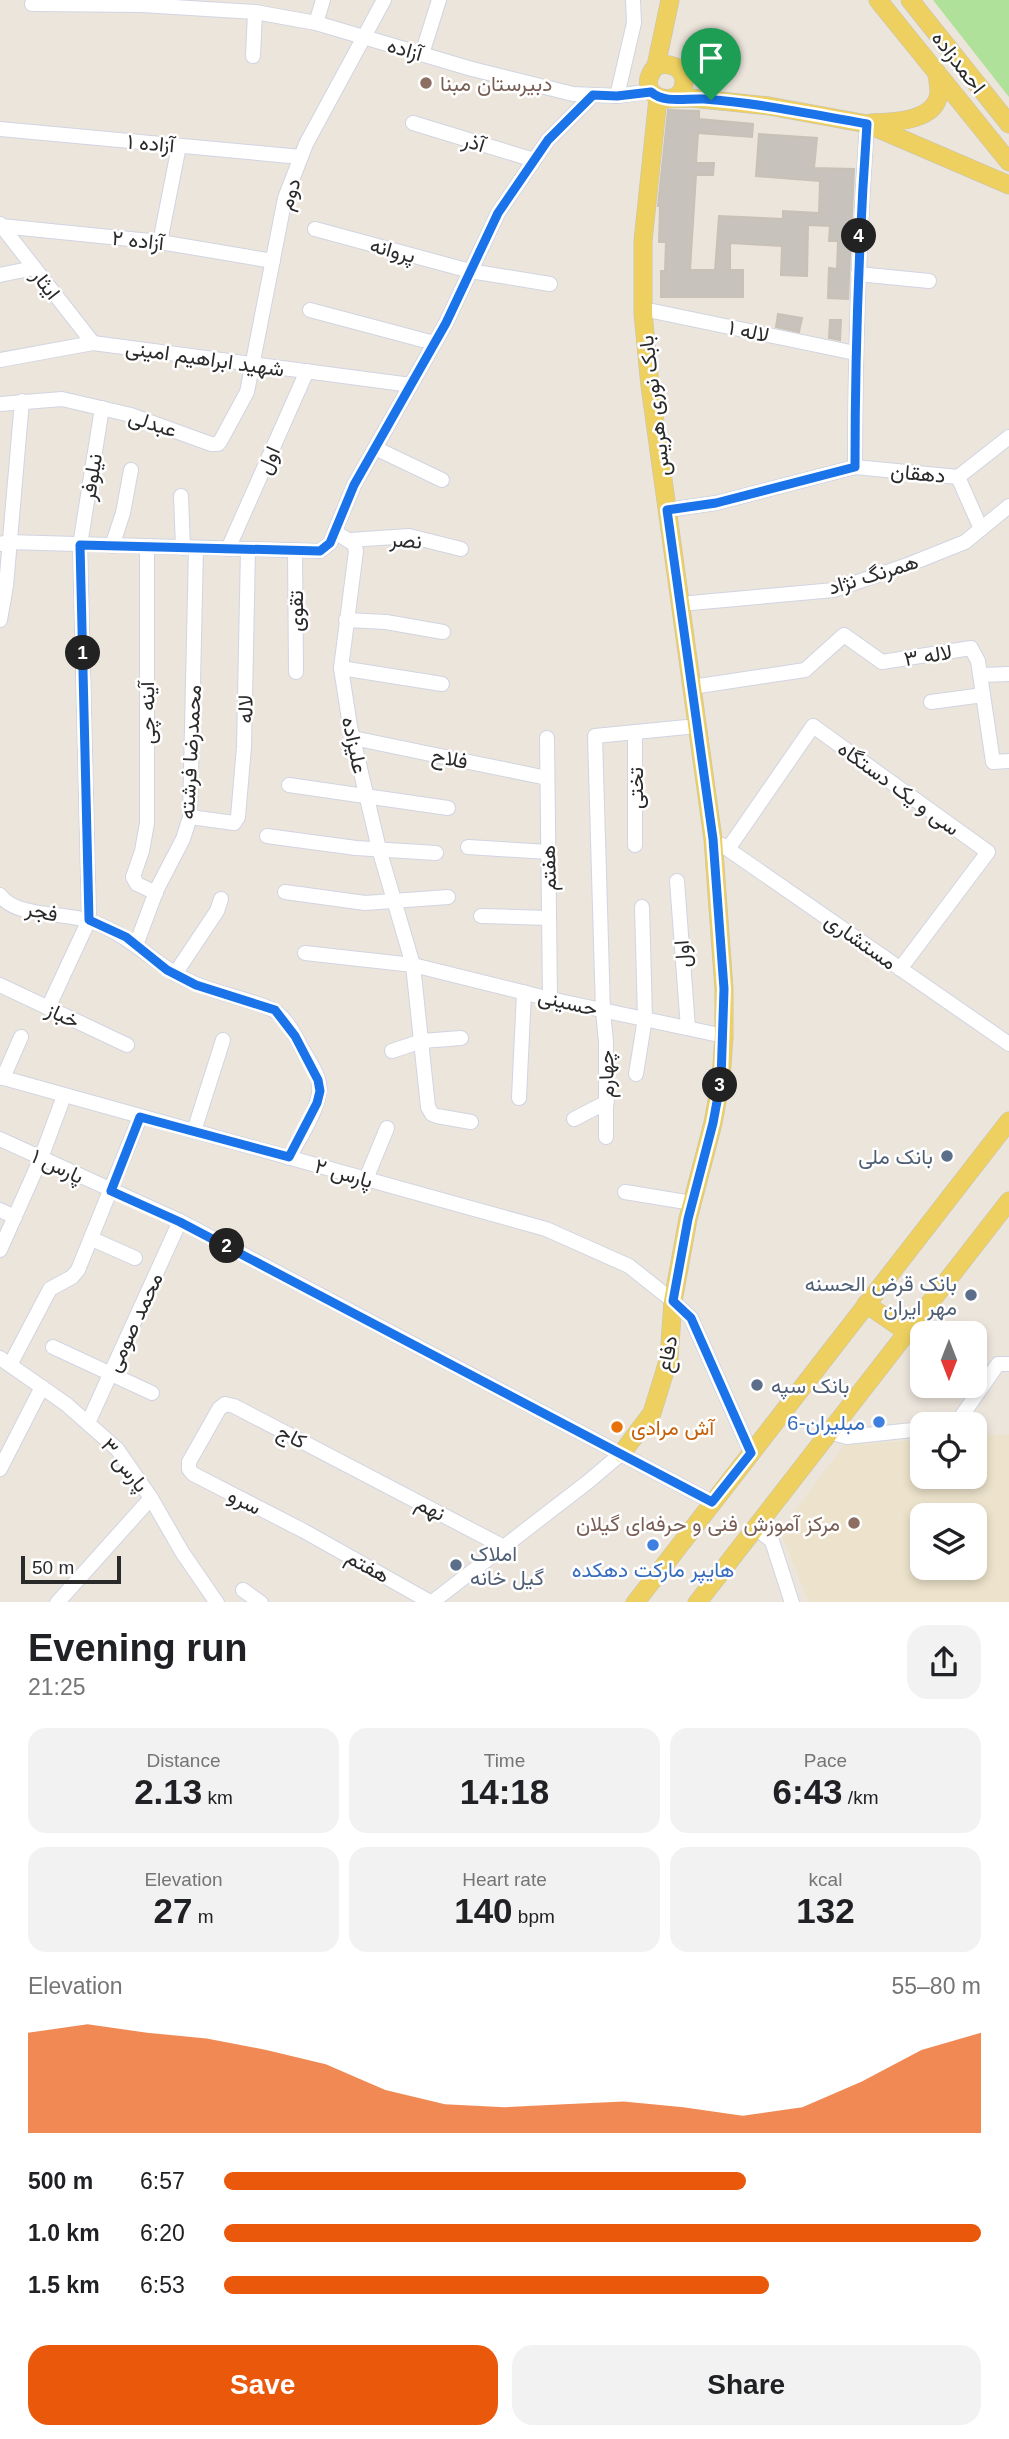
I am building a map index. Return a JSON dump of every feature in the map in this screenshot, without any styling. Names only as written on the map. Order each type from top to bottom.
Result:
[{"type":"main road","points":[[664,27],[682,76],[682,89],[676,96],[659,96],[648,83],[656,66],[664,27],[670,0]]},
{"type":"main road","name":"احمدزاده","points":[[878,0],[1009,162]]},
{"type":"main road","name":"احمدزاده","points":[[910,0],[1009,124]]},
{"type":"main road","points":[[656,66],[665,63],[674,65],[682,76],[711,100]]},
{"type":"main road","name":"احمدزاده","points":[[867,124],[912,119],[929,110],[939,96],[937,75]]},
{"type":"main road","name":"احمدزاده","points":[[659,96],[769,106],[867,124],[1009,185]]},
{"type":"main road","name":"بابک نوری هریس","points":[[659,96],[643,241],[643,309],[650,386],[697,726],[720,844]]},
{"type":"main road","name":"دفاع","points":[[622,1453],[652,1413],[670,1358],[673,1301],[692,1203],[721,1080],[724,989],[720,844]]},
{"type":"main road","points":[[635,1602],[1009,1121]]},
{"type":"main road","points":[[696,1602],[1009,1201]]},
{"type":"main road","points":[[866,1304],[907,1332]]},
{"type":"street","points":[[316,23],[323,0]]},
{"type":"street","name":"دوم","points":[[254,364],[285,198],[301,157],[384,0]]},
{"type":"street","points":[[422,54],[439,0]]},
{"type":"street","points":[[617,96],[634,23],[633,0]]},
{"type":"street","name":"آزاده","points":[[32,4],[142,3],[256,12],[316,23],[573,94],[659,96]]},
{"type":"street","points":[[253,56],[256,12]]},
{"type":"street","points":[[4,543],[320,551],[332,537],[354,485],[434,343],[498,213],[548,140],[593,95]]},
{"type":"street","name":"آذر","points":[[413,123],[534,160]]},
{"type":"street","points":[[667,510],[716,503],[855,467],[855,353],[867,124]]},
{"type":"street","name":"آزاده ۱","points":[[0,129],[301,157]]},
{"type":"street","points":[[160,242],[178,146]]},
{"type":"street","name":"آزاده ۲","points":[[1,225],[160,242],[273,261]]},
{"type":"street","name":"ایثار","points":[[1,225],[93,343]]},
{"type":"street","name":"پروانه","points":[[315,229],[470,271],[550,285]]},
{"type":"street","points":[[0,275],[34,268]]},
{"type":"street","points":[[858,274],[929,281]]},
{"type":"street","name":"لاله ۱","points":[[643,309],[855,353]]},
{"type":"street","points":[[310,310],[434,343]]},
{"type":"street","name":"شهید ابراهیم امینی","points":[[0,360],[93,343],[411,385]]},
{"type":"street","name":"عبدلی","points":[[0,404],[62,399],[131,415],[211,444],[218,444],[247,392],[254,364]]},
{"type":"street","name":"اول","points":[[228,549],[307,371]]},
{"type":"street","points":[[0,620],[6,586],[4,543],[22,401]]},
{"type":"street","name":"نیلوفر","points":[[89,920],[80,545],[102,408]]},
{"type":"street","name":"دهقان","points":[[855,467],[958,477],[1009,437]]},
{"type":"street","points":[[375,448],[442,480]]},
{"type":"street","points":[[112,546],[123,513],[131,470]]},
{"type":"street","points":[[958,477],[981,529]]},
{"type":"street","name":"محمدرضا فرشته","points":[[136,945],[156,893],[191,817],[189,548],[181,496]]},
{"type":"street","name":"همرنگ نژاد","points":[[680,604],[834,590],[965,542],[1009,506]]},
{"type":"street","name":"نصر","points":[[350,540],[409,536],[461,549]]},
{"type":"street","points":[[332,537],[350,540]]},
{"type":"street","name":"علیزاده","points":[[350,540],[355,544],[356,551],[341,668],[366,796],[412,965],[417,1003]]},
{"type":"street","name":"آینه چی","points":[[146,547],[147,823],[142,851],[133,877],[137,884],[156,893]]},
{"type":"street","name":"لاله","points":[[191,817],[234,823],[238,817],[244,747],[248,550]]},
{"type":"street","name":"تقوی","points":[[295,550],[296,672]]},
{"type":"street","points":[[346,620],[386,622],[443,632]]},
{"type":"street","name":"لاله ۳","points":[[692,687],[805,670],[844,635],[882,662],[971,648],[978,661],[981,676],[993,762],[1009,761]]},
{"type":"street","points":[[341,668],[442,684]]},
{"type":"street","points":[[981,676],[1009,674]]},
{"type":"street","points":[[930,702],[984,695]]},
{"type":"street","points":[[635,732],[697,726]]},
{"type":"street","name":"سی و یک دستگاه","points":[[720,844],[813,726],[988,852],[900,968]]},
{"type":"street","name":"تختی","points":[[635,732],[635,845]]},
{"type":"street","name":"چهارم","points":[[606,1137],[595,737],[635,732]]},
{"type":"street","name":"فلاح","points":[[353,738],[547,778]]},
{"type":"street","name":"هفتم","points":[[547,738],[550,999]]},
{"type":"street","points":[[289,785],[448,808]]},
{"type":"street","points":[[267,836],[436,853]]},
{"type":"street","name":"مستشاری","points":[[720,844],[1009,1044]]},
{"type":"street","points":[[468,847],[548,852]]},
{"type":"street","name":"اول","points":[[677,881],[688,1028]]},
{"type":"street","points":[[285,892],[365,903],[448,897]]},
{"type":"street","name":"فجر","points":[[0,895],[4,901],[26,910],[89,920],[126,937],[175,974],[196,985],[275,1010],[295,1036],[318,1080],[320,1091],[317,1103],[289,1157]]},
{"type":"street","points":[[175,974],[217,911],[221,898]]},
{"type":"street","points":[[636,1074],[645,1018],[642,907]]},
{"type":"street","points":[[481,916],[549,918]]},
{"type":"street","points":[[48,1008],[89,920]]},
{"type":"street","points":[[305,953],[412,965]]},
{"type":"street","name":"علیزاده","points":[[412,965],[428,1107],[432,1114],[471,1122]]},
{"type":"street","name":"حسینی","points":[[412,965],[550,999],[724,1036]]},
{"type":"street","name":"خباز","points":[[0,985],[127,1045]]},
{"type":"street","points":[[519,1098],[524,992]]},
{"type":"street","points":[[2,1077],[21,1037]]},
{"type":"street","points":[[392,1051],[422,1041],[461,1038]]},
{"type":"street","points":[[194,1131],[223,1040]]},
{"type":"street","name":"پارس ۲","points":[[2,1077],[546,1229],[629,1266],[691,1318],[751,1453]]},
{"type":"street","points":[[0,1250],[41,1158],[64,1096]]},
{"type":"street","points":[[574,1119],[607,1102]]},
{"type":"street","points":[[5,1362],[50,1289],[75,1274],[92,1239],[140,1117]]},
{"type":"street","points":[[366,1179],[387,1128]]},
{"type":"street","name":"پارس ۱","points":[[0,1139],[180,1222],[712,1502]]},
{"type":"street","points":[[625,1192],[692,1203]]},
{"type":"street","points":[[0,1210],[15,1217]]},
{"type":"street","name":"محمد صومی","points":[[88,1423],[180,1222]]},
{"type":"street","points":[[92,1239],[135,1258]]},
{"type":"street","points":[[53,1347],[152,1393]]},
{"type":"street","name":"پارس ۳","points":[[5,1362],[42,1387],[117,1449],[152,1498],[182,1552],[217,1602]]},
{"type":"street","points":[[964,1412],[998,1364],[1009,1364]]},
{"type":"street","points":[[0,1469],[42,1387]]},
{"type":"street","name":"کاج","points":[[188,1469],[189,1462],[219,1409],[225,1404],[234,1406],[359,1470]]},
{"type":"street","points":[[829,1432],[847,1437],[910,1430]]},
{"type":"street","name":"دفاع","points":[[432,1602],[622,1453]]},
{"type":"street","name":"سرو","points":[[188,1469],[304,1531]]},
{"type":"street","name":"نهم","points":[[359,1470],[504,1547]]},
{"type":"street","points":[[57,1602],[152,1498]]},
{"type":"street","points":[[755,1527],[772,1541],[792,1602]]},
{"type":"street","name":"هفتم","points":[[304,1531],[432,1602]]},
{"type":"street","points":[[243,1590],[261,1602]]},
{"type":"shaded area","name":"مرکز آموزش فنی و حرفه‌ای گیلان","points":[[1009,1434],[1009,1602],[809,1602],[780,1531],[844,1445],[910,1441],[910,1489],[987,1489],[987,1435]]},
{"type":"green space","points":[[933,0],[1009,0],[1009,97]]},
{"type":"building","points":[[668,110],[699,111],[699,119],[753,124],[752,137],[698,133],[696,163],[714,163],[713,175],[696,175],[690,270],[715,270],[719,216],[783,219],[783,211],[819,213],[820,181],[756,176],[759,134],[817,138],[814,168],[854,169],[848,299],[828,298],[829,268],[837,269],[838,241],[829,241],[830,226],[808,225],[807,276],[781,275],[782,246],[730,243],[730,270],[743,270],[743,297],[661,297],[661,271],[665,271],[666,242],[659,242],[658,206]]},
{"type":"building","points":[[778,314],[802,318],[799,332],[776,327]]},
{"type":"building","points":[[830,320],[841,320],[840,340],[829,338]]},
{"type":"place","name":"دبیرستان مبنا","points":[[426,83]]},
{"type":"place","name":"بانک ملی","points":[[947,1156]]},
{"type":"place","name":"بانک قرض الحسنه مهر ایران","points":[[971,1295]]},
{"type":"place","name":"بانک سپه","points":[[757,1385]]},
{"type":"place","name":"مبلیران-6","points":[[879,1422]]},
{"type":"place","name":"آش مرادی","points":[[617,1427]]},
{"type":"place","name":"مرکز آموزش فنی و حرفه‌ای گیلان","points":[[854,1523]]},
{"type":"place","name":"هایپر مارکت دهکده","points":[[653,1545]]},
{"type":"place","name":"املاک گیل خانه","points":[[456,1565]]},
{"type":"route","points":[[651,92],[667,99],[711,100],[769,106],[867,124],[859,234],[855,467],[716,503],[667,510],[713,839],[724,989],[721,1080],[713,1123],[688,1219],[673,1301],[691,1318],[751,1453],[712,1502],[180,1222],[111,1191],[140,1117],[289,1157],[317,1103],[320,1091],[318,1080],[295,1036],[275,1010],[196,985],[167,970],[126,937],[89,920],[80,545],[320,551],[330,543],[354,485],[446,323],[498,213],[548,140],[593,95],[617,96],[651,92]]}]
